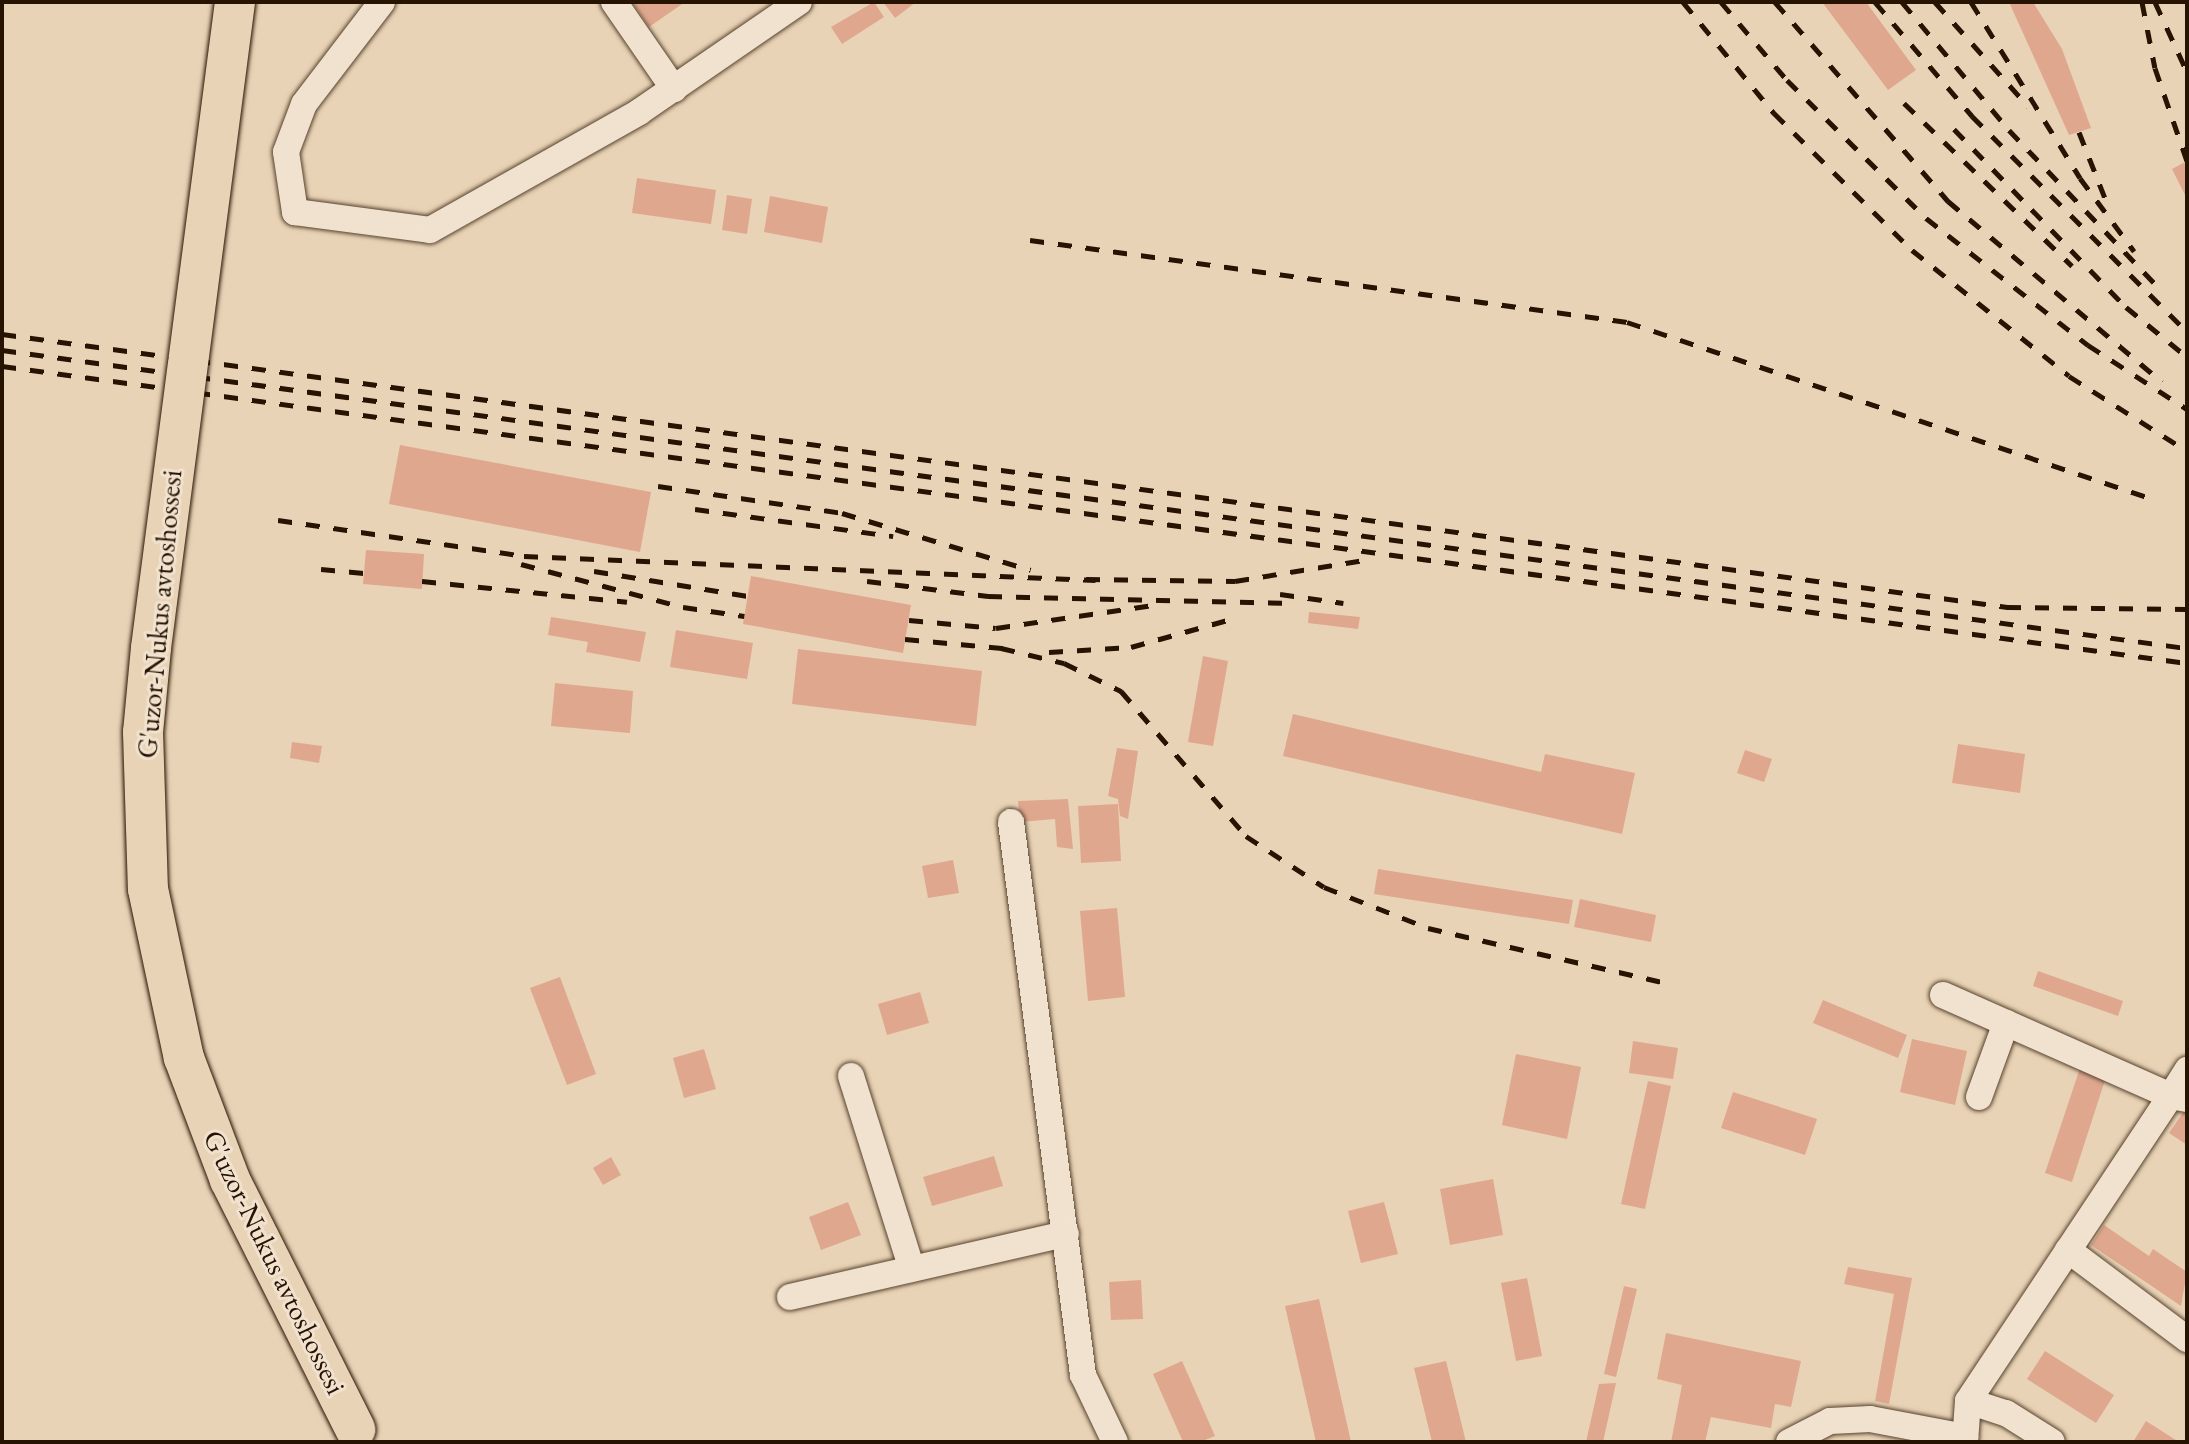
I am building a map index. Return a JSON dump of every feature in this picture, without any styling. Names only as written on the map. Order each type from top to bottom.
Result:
[{"type":"highway","name":"G'uzor-Nukus avtoshossesi","points":[[220,2],[144,556],[122,785],[147,977],[179,1088],[200,1157],[287,1328]]},
{"type":"highway","name":"G'uzor-Nukus avtoshossesi","points":[[235,2],[151,648],[143,732],[148,889],[184,1058],[230,1180],[355,1429]]},
{"type":"street","points":[[382,2],[304,104],[286,152],[295,212],[430,230],[674,89],[799,2]]},
{"type":"street","points":[[614,2],[674,89]]},
{"type":"street","points":[[1011,822],[1083,1375],[1115,1442]]},
{"type":"street","points":[[1943,995],[2179,1098]]},
{"type":"street","points":[[1979,1097],[2006,1023]]},
{"type":"street","points":[[1789,1442],[1830,1421],[1870,1419],[1965,1440],[1968,1401],[2068,1250],[2179,1098],[2187,1070]]},
{"type":"street","points":[[851,1076],[912,1269]]},
{"type":"street","points":[[790,1297],[1066,1234]]},
{"type":"street","points":[[2068,1250],[2187,1339]]},
{"type":"street","points":[[1968,1401],[2006,1413],[2052,1442]]},
{"type":"building","points":[[632,2],[685,2],[649,27]]},
{"type":"building","points":[[874,2],[884,17],[842,44],[831,27]]},
{"type":"building","points":[[883,2],[916,2],[895,18]]},
{"type":"building","points":[[1822,2],[1866,2],[1916,70],[1888,90]]},
{"type":"building","points":[[2009,2],[2033,2],[2062,49],[2091,128],[2069,135]]},
{"type":"building","points":[[2187,161],[2187,199],[2172,169]]},
{"type":"building","points":[[637,178],[716,190],[711,224],[632,213]]},
{"type":"building","points":[[727,195],[752,199],[747,234],[722,230]]},
{"type":"building","points":[[770,196],[828,207],[822,243],[764,232]]},
{"type":"building","points":[[400,445],[651,492],[640,552],[389,504]]},
{"type":"building","points":[[366,550],[424,554],[422,589],[363,584]]},
{"type":"building","points":[[751,576],[911,605],[903,653],[743,624]]},
{"type":"building","points":[[1309,612],[1360,617],[1358,629],[1308,623]]},
{"type":"building","points":[[551,617],[646,632],[640,662],[586,652],[588,642],[548,635]]},
{"type":"building","points":[[676,630],[753,643],[747,679],[670,667]]},
{"type":"building","points":[[798,649],[982,671],[976,726],[792,704]]},
{"type":"building","points":[[1203,656],[1228,661],[1213,746],[1188,742]]},
{"type":"building","points":[[555,683],[633,691],[630,733],[551,726]]},
{"type":"building","points":[[1293,714],[1541,772],[1545,754],[1635,773],[1622,834],[1283,756]]},
{"type":"building","points":[[292,742],[322,746],[319,763],[290,758]]},
{"type":"building","points":[[1958,744],[2025,754],[2020,793],[1952,783]]},
{"type":"building","points":[[1117,748],[1138,751],[1128,819],[1120,816],[1118,799],[1108,796]]},
{"type":"building","points":[[1745,750],[1772,759],[1764,782],[1737,773]]},
{"type":"building","points":[[1068,799],[1073,849],[1057,847],[1055,819],[1020,822],[1018,801]]},
{"type":"building","points":[[1118,804],[1121,861],[1081,863],[1078,806]]},
{"type":"building","points":[[953,860],[959,893],[928,898],[922,866]]},
{"type":"building","points":[[1378,869],[1573,900],[1569,924],[1374,894]]},
{"type":"building","points":[[1580,899],[1656,915],[1651,942],[1574,927]]},
{"type":"building","points":[[1117,908],[1125,997],[1088,1001],[1080,911]]},
{"type":"building","points":[[2038,971],[2123,1001],[2118,1016],[2033,986]]},
{"type":"building","points":[[560,977],[596,1074],[567,1085],[530,988]]},
{"type":"building","points":[[920,992],[929,1023],[887,1035],[878,1004]]},
{"type":"building","points":[[1823,1000],[1907,1035],[1898,1058],[1813,1023]]},
{"type":"building","points":[[1912,1039],[1967,1051],[1955,1105],[1900,1092]]},
{"type":"building","points":[[1633,1041],[1678,1048],[1673,1079],[1629,1073]]},
{"type":"building","points":[[704,1049],[716,1089],[684,1098],[673,1058]]},
{"type":"building","points":[[1516,1054],[1581,1067],[1567,1139],[1502,1125]]},
{"type":"building","points":[[2081,1065],[2107,1074],[2072,1182],[2045,1173]]},
{"type":"building","points":[[1648,1081],[1671,1086],[1645,1209],[1621,1204]]},
{"type":"building","points":[[1733,1092],[1817,1119],[1805,1155],[1721,1128]]},
{"type":"building","points":[[2187,1107],[2187,1145],[2169,1133]]},
{"type":"building","points":[[994,1156],[1003,1186],[932,1206],[923,1177]]},
{"type":"building","points":[[611,1157],[621,1175],[603,1185],[593,1168]]},
{"type":"building","points":[[1493,1179],[1503,1235],[1450,1245],[1440,1189]]},
{"type":"building","points":[[848,1202],[861,1235],[821,1250],[809,1217]]},
{"type":"building","points":[[1384,1202],[1398,1254],[1361,1263],[1348,1211]]},
{"type":"building","points":[[2104,1225],[2149,1256],[2153,1249],[2187,1272],[2181,1306],[2091,1245]]},
{"type":"building","points":[[1848,1267],[1912,1278],[1889,1404],[1875,1401],[1894,1294],[1844,1284]]},
{"type":"building","points":[[1527,1278],[1542,1356],[1516,1361],[1501,1283]]},
{"type":"building","points":[[1141,1280],[1143,1319],[1111,1320],[1109,1282]]},
{"type":"building","points":[[1624,1286],[1637,1289],[1616,1377],[1604,1374]]},
{"type":"building","points":[[1319,1299],[1351,1442],[1316,1442],[1285,1306]]},
{"type":"building","points":[[1666,1333],[1801,1361],[1791,1407],[1775,1404],[1771,1428],[1711,1417],[1705,1442],[1671,1442],[1682,1385],[1657,1379]]},
{"type":"building","points":[[2045,1351],[2114,1395],[2096,1423],[2027,1379]]},
{"type":"building","points":[[1182,1361],[1215,1436],[1200,1442],[1183,1442],[1153,1374]]},
{"type":"building","points":[[1446,1361],[1466,1442],[1432,1442],[1414,1368]]},
{"type":"building","points":[[1616,1383],[1603,1442],[1586,1442],[1599,1384]]},
{"type":"building","points":[[2146,1421],[2179,1442],[2133,1442]]},
{"type":"railway","points":[[1683,2],[1774,113],[1912,250],[2069,376],[2187,451]]},
{"type":"railway","points":[[1721,2],[1787,80],[1926,218],[2088,345],[2187,409]]},
{"type":"railway","points":[[1775,2],[1948,201],[2162,382]]},
{"type":"railway","points":[[1875,2],[1972,116],[2187,332]]},
{"type":"railway","points":[[1902,2],[2009,130],[2161,290]]},
{"type":"railway","points":[[1935,2],[2028,106]]},
{"type":"railway","points":[[1971,2],[2080,178],[2134,251]]},
{"type":"railway","points":[[2142,2],[2155,68],[2187,161]]},
{"type":"railway","points":[[2155,2],[2187,72]]},
{"type":"railway","points":[[1904,103],[2072,266]]},
{"type":"railway","points":[[1954,129],[2126,307],[2187,357]]},
{"type":"railway","points":[[2079,132],[2105,198]]},
{"type":"railway","points":[[1030,240],[1627,322],[2147,497]]},
{"type":"railway","points":[[2,334],[2007,607],[2187,609]]},
{"type":"railway","points":[[2,350],[2187,648]]},
{"type":"railway","points":[[2,366],[2187,663]]},
{"type":"railway","points":[[658,486],[842,513],[1031,570]]},
{"type":"railway","points":[[695,509],[893,536]]},
{"type":"railway","points":[[278,520],[524,556],[1095,580]]},
{"type":"railway","points":[[1086,579],[1235,581],[1364,560]]},
{"type":"railway","points":[[521,564],[683,607],[744,616]]},
{"type":"railway","points":[[321,569],[364,573]]},
{"type":"railway","points":[[594,571],[748,596]]},
{"type":"railway","points":[[422,581],[627,602]]},
{"type":"railway","points":[[867,581],[988,596],[1293,603]]},
{"type":"railway","points":[[1280,594],[1343,603]]},
{"type":"railway","points":[[909,620],[996,628],[1153,605]]},
{"type":"railway","points":[[1049,652],[1131,647],[1231,619]]},
{"type":"railway","points":[[905,639],[1013,649]]},
{"type":"railway","points":[[1001,648],[1064,663],[1121,691],[1246,836],[1324,887],[1428,928],[1670,984]]}]
